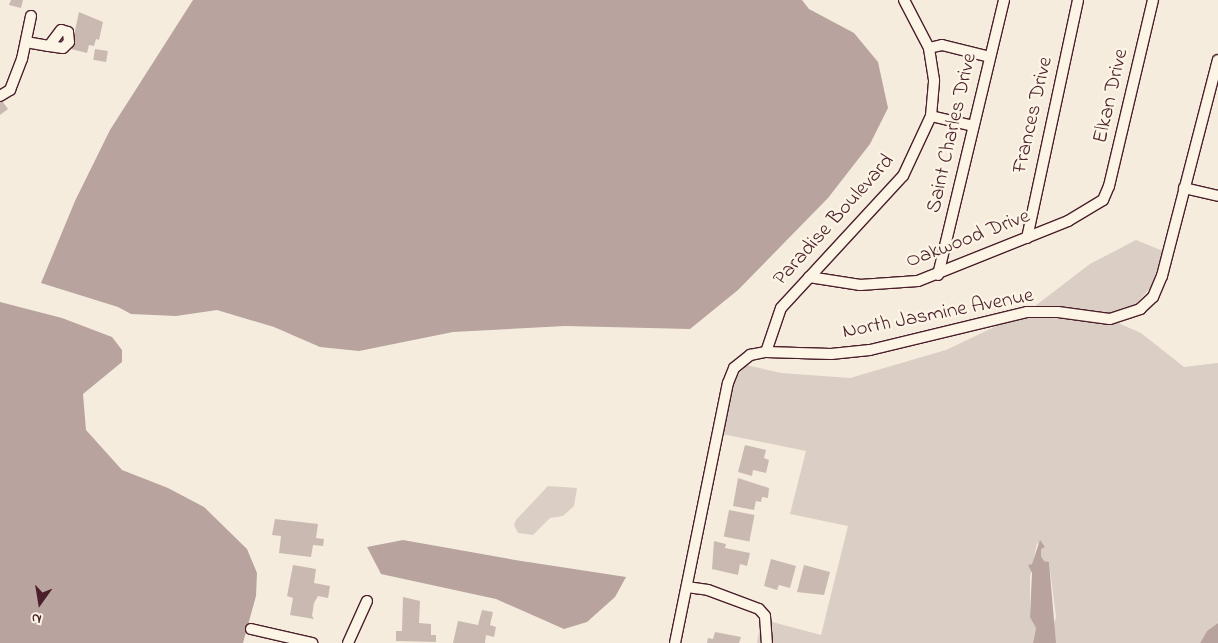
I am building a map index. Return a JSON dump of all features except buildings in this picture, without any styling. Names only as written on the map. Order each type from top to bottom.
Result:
[{"type":"street","name":"Paradise Boulevard","points":[[766,352],[781,308],[903,176],[932,116],[934,80],[929,48],[904,0]]},
{"type":"street","name":"Saint Charles Drive","points":[[938,275],[1004,0]]},
{"type":"street","name":"Frances Drive","points":[[1027,238],[1078,0]]},
{"type":"street","name":"Elkan Drive","points":[[1103,200],[1109,186],[1153,0]]},
{"type":"street","points":[[0,96],[10,90],[26,42],[32,16]]},
{"type":"street","points":[[26,42],[49,46]]},
{"type":"street","points":[[929,48],[942,45],[990,57]]},
{"type":"street","name":"North Jasmine Avenue","points":[[675,643],[728,383],[734,368],[750,355],[766,352],[831,354],[870,350],[1037,311],[1110,319],[1128,315],[1148,302],[1156,290],[1218,60]]},
{"type":"street","points":[[932,116],[974,126]]},
{"type":"street","points":[[1184,188],[1218,196]]},
{"type":"street","name":"Oakwood Drive","points":[[809,278],[838,284],[885,286],[938,275],[1068,221],[1103,200]]},
{"type":"street","points":[[687,587],[708,590],[759,610],[764,616],[767,643]]},
{"type":"street","points":[[348,643],[367,601]]},
{"type":"street","points":[[251,629],[312,643]]},
{"type":"shaded area","points":[[193,0],[802,0],[809,9],[854,33],[878,62],[888,108],[870,144],[828,198],[738,290],[690,329],[565,326],[453,332],[359,351],[320,347],[274,327],[217,310],[176,316],[131,314],[118,307],[41,283],[75,201],[110,130]]},
{"type":"shaded area","points":[[1136,240],[1163,251],[1151,287],[1133,307],[1110,314],[1035,306],[1090,264]]},
{"type":"shaded area","points":[[0,302],[62,318],[112,337],[122,350],[122,362],[83,394],[86,430],[122,470],[168,488],[204,507],[247,549],[257,573],[256,596],[243,643],[0,643]]},
{"type":"shaded area","points":[[1037,317],[1118,323],[1141,333],[1184,367],[1218,363],[1218,623],[1207,631],[1200,643],[1056,643],[1052,630],[1056,617],[1049,562],[1044,561],[1041,556],[1041,548],[1045,547],[1037,543],[1030,577],[1030,614],[1036,628],[1033,643],[757,643],[761,619],[821,635],[848,526],[790,514],[806,451],[722,434],[733,382],[746,365],[781,373],[850,378],[946,350],[1005,322]]},
{"type":"shaded area","points":[[548,486],[577,488],[574,506],[563,516],[550,518],[533,535],[518,533],[514,525],[516,520]]},
{"type":"shaded area","points":[[403,540],[626,577],[615,597],[587,622],[564,629],[496,599],[381,574],[367,547]]},
{"type":"shaded area","points":[[1040,540],[1045,547],[1041,549],[1041,556],[1044,561],[1049,562],[1056,643],[1033,643],[1036,628],[1030,617],[1032,573],[1028,565],[1032,564]]},
{"type":"shaded area","points":[[1218,623],[1218,643],[1200,643],[1207,631]]}]
